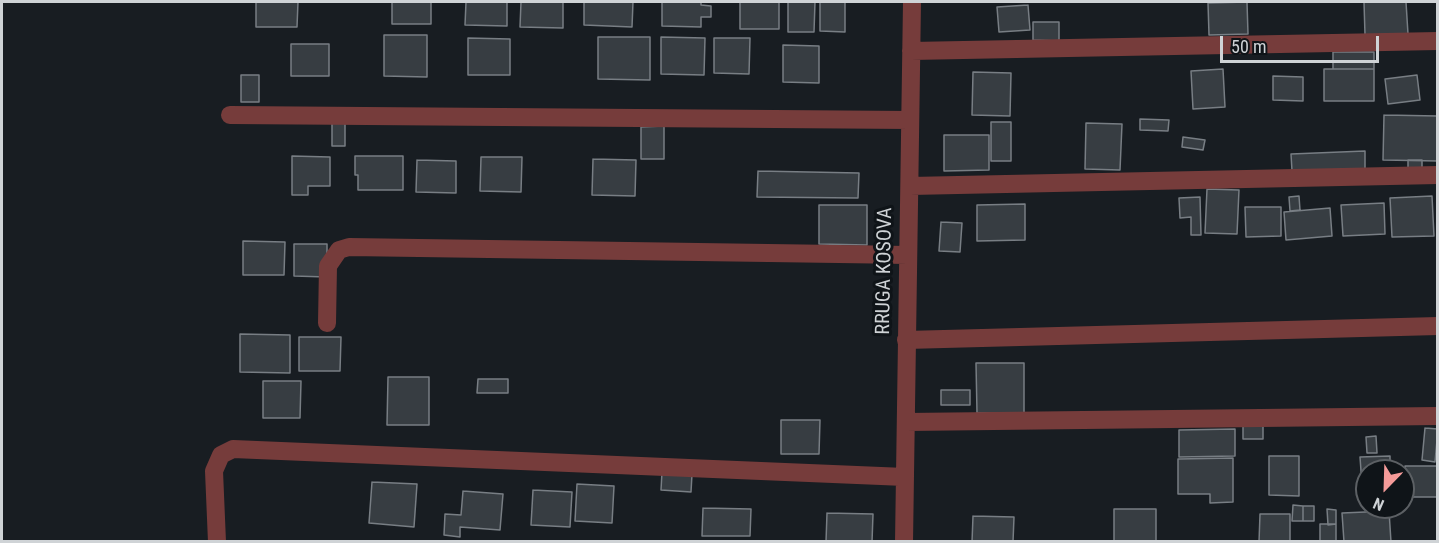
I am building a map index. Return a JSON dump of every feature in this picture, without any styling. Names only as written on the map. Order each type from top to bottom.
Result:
[{"type":"street","name":"RRUGA KOSOVA","points":[[904,542],[912,2]]},
{"type":"street","points":[[911,51],[1437,41]]},
{"type":"street","points":[[230,115],[910,120]]},
{"type":"street","points":[[910,186],[1437,175]]},
{"type":"street","points":[[327,323],[328,266],[339,250],[349,247],[908,255]]},
{"type":"street","points":[[906,340],[1437,326]]},
{"type":"street","points":[[906,422],[1437,416]]},
{"type":"street","points":[[217,542],[214,471],[221,455],[233,449],[905,477]]},
{"type":"building","points":[[256,2],[298,2],[297,27],[256,27]]},
{"type":"building","points":[[392,2],[431,2],[431,24],[392,24]]},
{"type":"building","points":[[466,2],[507,2],[507,26],[465,25]]},
{"type":"building","points":[[521,2],[563,2],[563,28],[520,27]]},
{"type":"building","points":[[584,2],[633,2],[632,27],[584,25]]},
{"type":"building","points":[[662,2],[701,2],[701,5],[711,6],[711,17],[701,17],[701,27],[662,26]]},
{"type":"building","points":[[740,2],[779,2],[779,29],[740,29]]},
{"type":"building","points":[[788,2],[815,2],[814,32],[788,32]]},
{"type":"building","points":[[820,2],[845,2],[845,32],[820,31]]},
{"type":"building","points":[[1247,2],[1248,34],[1209,35],[1208,3]]},
{"type":"building","points":[[1364,2],[1406,2],[1408,34],[1365,35]]},
{"type":"building","points":[[1028,5],[1030,30],[999,32],[997,7]]},
{"type":"building","points":[[1033,22],[1059,22],[1059,41],[1033,40]]},
{"type":"building","points":[[384,35],[427,35],[427,77],[384,76]]},
{"type":"building","points":[[598,37],[650,37],[650,80],[598,79]]},
{"type":"building","points":[[661,37],[705,38],[704,75],[661,74]]},
{"type":"building","points":[[468,38],[510,39],[510,75],[468,75]]},
{"type":"building","points":[[714,38],[750,38],[749,74],[714,73]]},
{"type":"building","points":[[291,44],[329,44],[329,76],[291,76]]},
{"type":"building","points":[[783,45],[819,46],[819,83],[783,82]]},
{"type":"building","points":[[1333,52],[1374,52],[1374,69],[1333,69]]},
{"type":"building","points":[[1223,69],[1225,107],[1193,109],[1191,71]]},
{"type":"building","points":[[1324,69],[1374,69],[1374,101],[1324,101]]},
{"type":"building","points":[[973,72],[1011,73],[1010,116],[972,115]]},
{"type":"building","points":[[241,75],[259,75],[259,102],[241,102]]},
{"type":"building","points":[[1417,75],[1420,100],[1388,104],[1385,79]]},
{"type":"building","points":[[1273,76],[1303,77],[1303,101],[1273,100]]},
{"type":"building","points":[[1384,115],[1438,116],[1438,161],[1383,160]]},
{"type":"building","points":[[1140,119],[1169,120],[1168,131],[1140,130]]},
{"type":"building","points":[[332,121],[345,121],[345,146],[332,146]]},
{"type":"building","points":[[991,122],[1011,122],[1011,161],[991,161]]},
{"type":"building","points":[[1086,123],[1122,124],[1120,170],[1085,169]]},
{"type":"building","points":[[664,126],[664,159],[641,159],[641,127]]},
{"type":"building","points":[[944,135],[989,135],[989,170],[944,171]]},
{"type":"building","points":[[1183,137],[1205,140],[1203,150],[1182,147]]},
{"type":"building","points":[[1365,151],[1365,169],[1292,171],[1291,154]]},
{"type":"building","points":[[292,156],[330,157],[330,186],[308,186],[308,195],[292,195]]},
{"type":"building","points":[[355,156],[403,156],[403,190],[358,190]]},
{"type":"building","points":[[481,157],[522,157],[521,192],[480,191]]},
{"type":"building","points":[[593,159],[636,160],[635,196],[592,195]]},
{"type":"building","points":[[417,160],[456,161],[456,193],[416,192]]},
{"type":"building","points":[[1408,160],[1422,160],[1422,169],[1408,169]]},
{"type":"building","points":[[758,171],[859,173],[858,198],[757,197]]},
{"type":"building","points":[[1207,189],[1239,190],[1237,234],[1205,233]]},
{"type":"building","points":[[1299,196],[1300,210],[1290,211],[1289,197]]},
{"type":"building","points":[[1432,196],[1434,236],[1392,237],[1390,198]]},
{"type":"building","points":[[1200,197],[1201,235],[1191,235],[1191,217],[1180,218],[1179,198]]},
{"type":"building","points":[[1384,203],[1385,234],[1343,236],[1341,205]]},
{"type":"building","points":[[1025,204],[1025,240],[977,241],[977,205]]},
{"type":"building","points":[[819,205],[867,205],[867,245],[819,244]]},
{"type":"building","points":[[1245,207],[1281,207],[1281,236],[1246,237]]},
{"type":"building","points":[[1330,208],[1332,236],[1286,240],[1284,212]]},
{"type":"building","points":[[941,222],[962,223],[960,252],[939,251]]},
{"type":"building","points":[[243,241],[285,242],[284,275],[243,275]]},
{"type":"building","points":[[294,244],[327,244],[327,277],[294,276]]},
{"type":"building","points":[[240,334],[290,335],[290,373],[240,372]]},
{"type":"building","points":[[299,337],[341,337],[340,371],[299,371]]},
{"type":"building","points":[[976,363],[1024,363],[1024,413],[977,413]]},
{"type":"building","points":[[388,377],[429,377],[429,425],[387,425]]},
{"type":"building","points":[[478,379],[508,379],[508,393],[477,393]]},
{"type":"building","points":[[263,381],[301,381],[300,418],[263,418]]},
{"type":"building","points":[[941,390],[970,390],[970,405],[941,405]]},
{"type":"building","points":[[781,420],[820,420],[819,454],[781,454]]},
{"type":"building","points":[[1243,425],[1263,425],[1263,439],[1243,439]]},
{"type":"building","points":[[1425,428],[1438,429],[1435,462],[1422,460]]},
{"type":"building","points":[[1235,429],[1235,456],[1179,457],[1179,430]]},
{"type":"building","points":[[1376,436],[1377,453],[1367,453],[1366,437]]},
{"type":"building","points":[[1269,456],[1299,456],[1299,496],[1269,495]]},
{"type":"building","points":[[1390,456],[1390,459],[1360,459],[1360,457]]},
{"type":"building","points":[[1233,458],[1233,502],[1210,503],[1210,494],[1178,494],[1178,459]]},
{"type":"building","points":[[1415,466],[1438,466],[1438,497],[1415,497]]},
{"type":"building","points":[[662,472],[692,474],[691,492],[661,490]]},
{"type":"building","points":[[372,482],[417,484],[414,527],[369,523]]},
{"type":"building","points":[[577,484],[614,486],[612,523],[575,521]]},
{"type":"building","points":[[533,490],[572,492],[570,527],[531,525]]},
{"type":"building","points":[[463,491],[503,494],[500,530],[460,527],[460,537],[444,535],[445,514],[461,515]]},
{"type":"building","points":[[1293,505],[1303,506],[1303,521],[1292,521]]},
{"type":"building","points":[[1303,506],[1314,506],[1314,521],[1303,521]]},
{"type":"building","points":[[703,508],[751,509],[750,536],[702,536]]},
{"type":"building","points":[[1114,509],[1156,509],[1156,542],[1114,542]]},
{"type":"building","points":[[1327,509],[1336,510],[1336,524],[1328,525]]},
{"type":"building","points":[[1355,512],[1355,519],[1390,519],[1391,542],[1344,542],[1342,513]]},
{"type":"building","points":[[827,513],[873,514],[872,542],[826,542]]},
{"type":"building","points":[[1260,514],[1290,514],[1290,542],[1259,542]]},
{"type":"building","points":[[973,516],[1014,517],[1013,542],[972,542]]},
{"type":"building","points":[[1320,524],[1336,524],[1336,542],[1320,542]]}]
